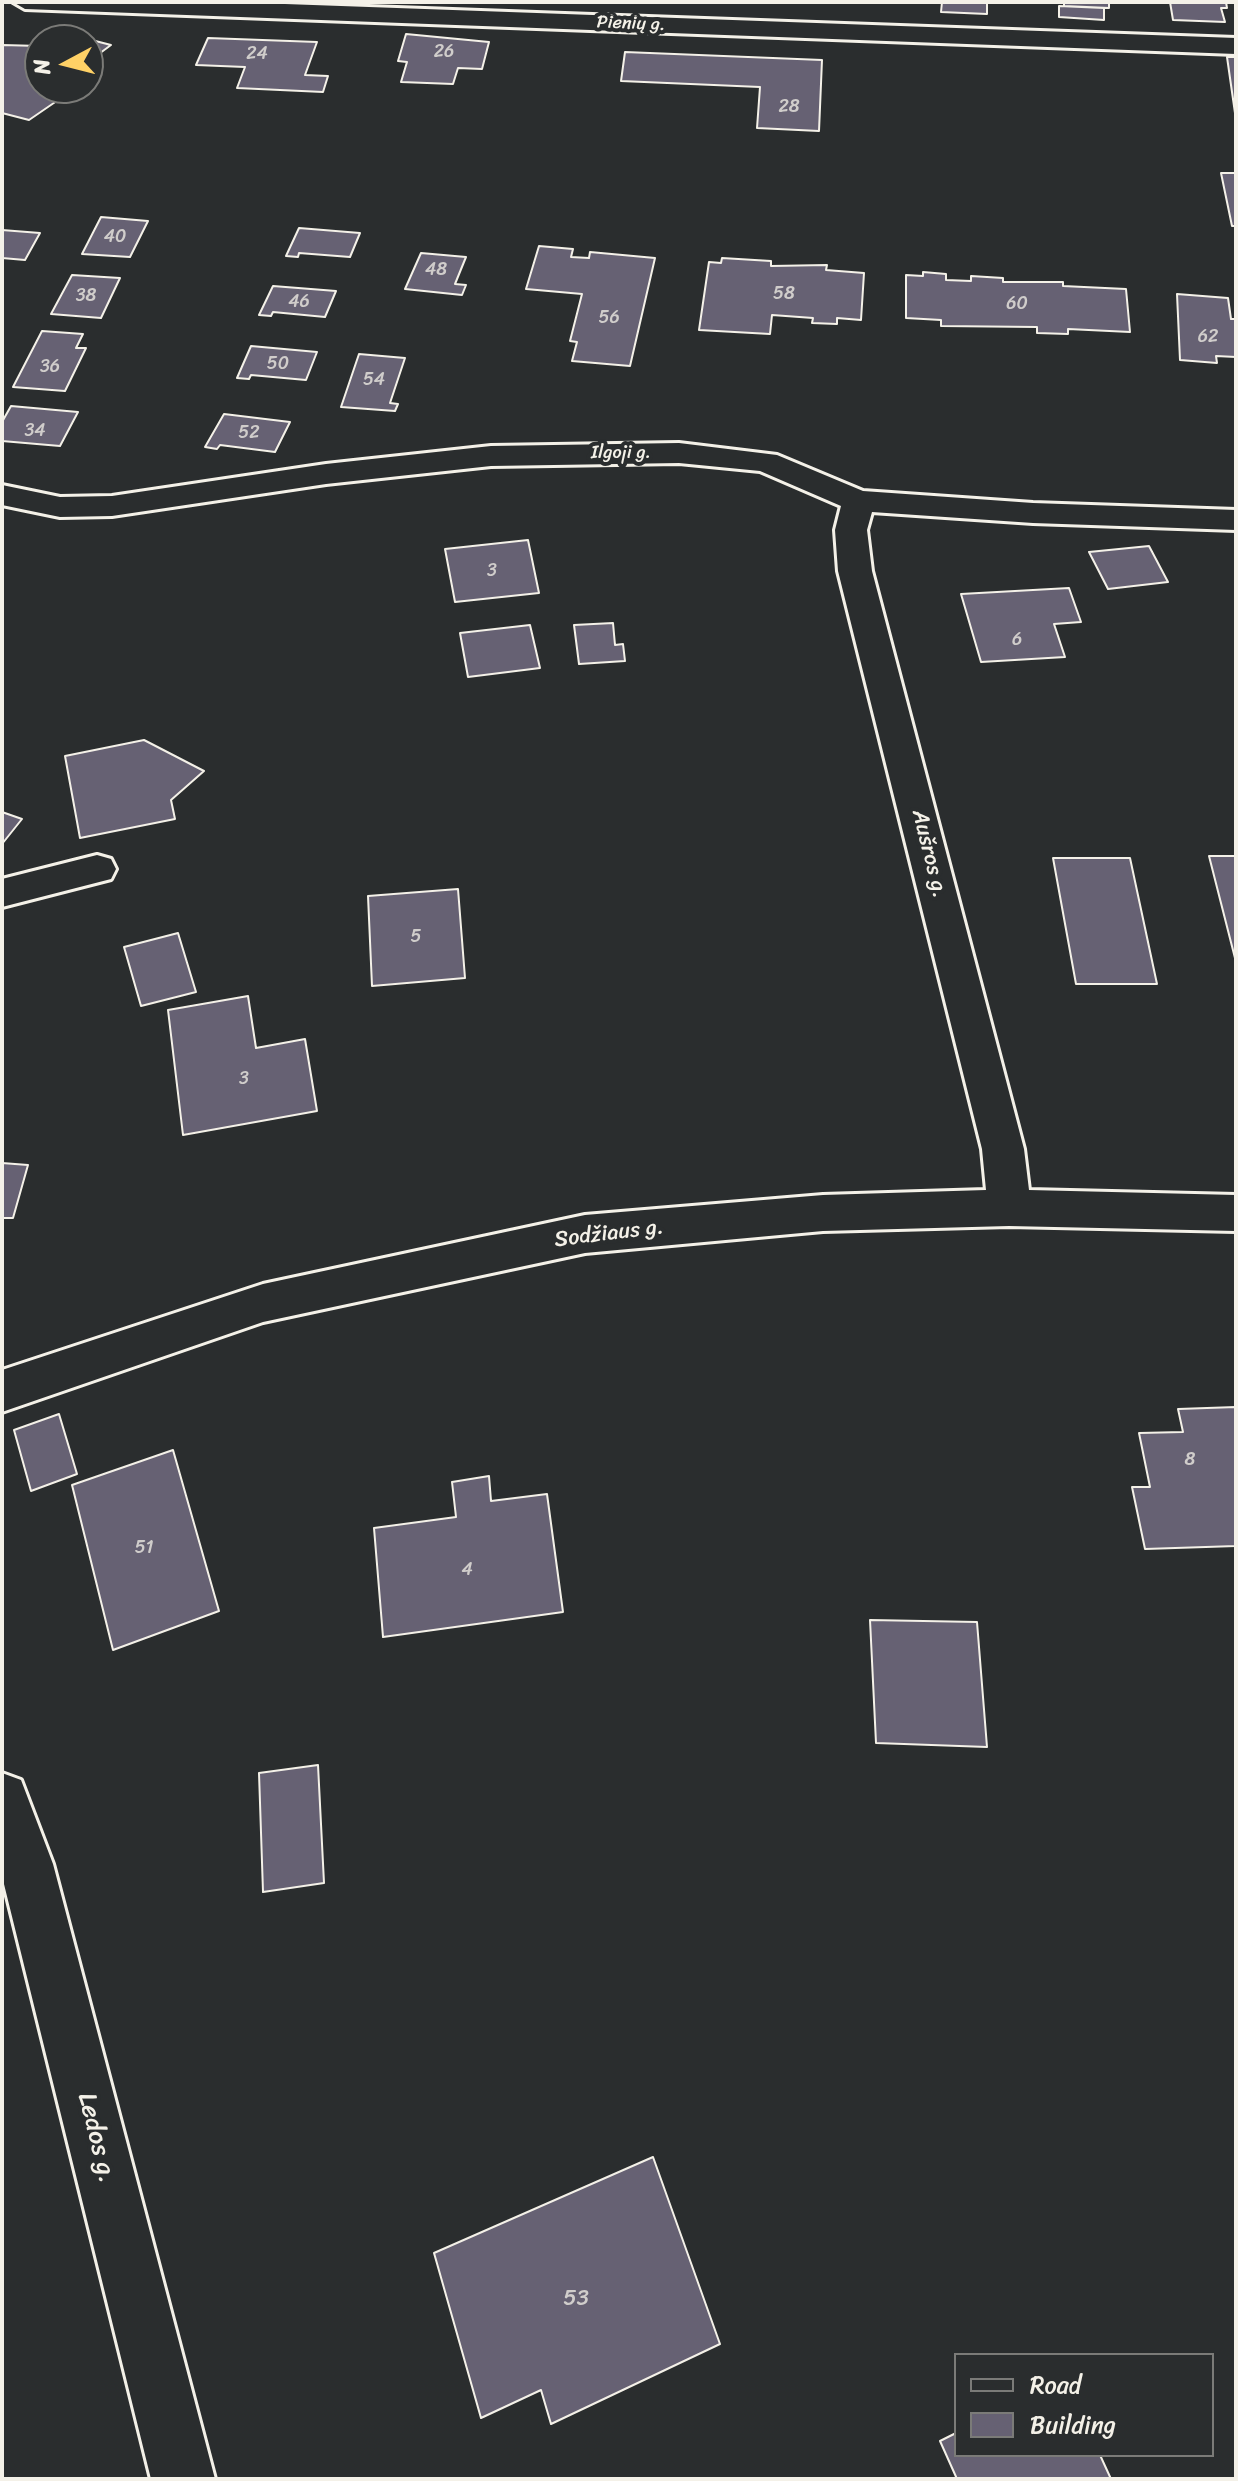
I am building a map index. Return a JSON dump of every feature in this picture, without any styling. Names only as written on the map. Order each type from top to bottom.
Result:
[{"type":"street","name":"Pienių g.","points":[[25,2],[726,14],[1236,46]]},
{"type":"street","name":"Ilgoji g.","points":[[2,495],[60,507],[112,506],[446,460],[572,453],[679,453],[766,462],[858,501],[1033,513],[1236,520]]},
{"type":"street","name":"Aušros g.","points":[[858,501],[851,530],[855,571],[1003,1149],[1009,1208]]},
{"type":"street","points":[[2,893],[97,869]]},
{"type":"street","name":"Sodžiaus g.","points":[[2,1391],[263,1303],[585,1234],[823,1213],[1009,1208],[1236,1213]]},
{"type":"street","name":"Ledos g.","points":[[2,1799],[26,1864],[183,2479]]},
{"type":"building","points":[[942,2],[987,3],[987,14],[941,12]]},
{"type":"building","points":[[1064,2],[1109,2],[1109,8],[1064,6]]},
{"type":"building","points":[[1170,2],[1226,2],[1227,8],[1221,8],[1225,22],[1173,20]]},
{"type":"building","points":[[1059,6],[1104,8],[1104,20],[1059,17]]},
{"type":"building","points":[[406,34],[489,42],[482,69],[458,68],[453,84],[401,82],[407,62],[398,61]]},
{"type":"building","points":[[208,38],[317,42],[305,75],[328,76],[323,92],[237,88],[245,67],[196,65]]},
{"type":"building","points":[[2,45],[24,46],[24,104],[52,104],[29,120],[2,113]]},
{"type":"building","points":[[625,52],[822,60],[819,131],[757,128],[760,87],[621,81]]},
{"type":"building","points":[[1227,57],[1236,57],[1236,120]]},
{"type":"building","points":[[1221,173],[1236,173],[1236,226],[1232,226]]},
{"type":"building","points":[[101,217],[148,221],[130,257],[82,254]]},
{"type":"building","points":[[299,228],[360,233],[350,257],[299,253],[298,257],[286,256]]},
{"type":"building","points":[[2,230],[40,233],[25,260],[2,258]]},
{"type":"building","points":[[539,246],[573,249],[571,257],[589,258],[590,252],[655,258],[630,366],[572,361],[577,342],[570,341],[582,294],[526,289]]},
{"type":"building","points":[[421,253],[466,257],[455,284],[466,285],[462,295],[405,289]]},
{"type":"building","points":[[722,258],[771,261],[771,266],[827,265],[826,270],[864,273],[861,320],[837,318],[837,324],[812,323],[813,318],[772,315],[770,334],[699,330],[709,262],[721,263]]},
{"type":"building","points":[[923,272],[946,274],[946,280],[971,281],[971,276],[1003,278],[1003,282],[1063,282],[1063,286],[1126,289],[1130,332],[1068,329],[1068,334],[1037,333],[1037,327],[941,326],[941,320],[906,318],[906,275],[923,276]]},
{"type":"building","points":[[72,275],[120,278],[101,318],[51,314]]},
{"type":"building","points":[[273,286],[336,291],[325,317],[273,312],[271,316],[259,315]]},
{"type":"building","points":[[1177,294],[1228,298],[1231,319],[1236,319],[1236,357],[1216,356],[1217,363],[1180,360]]},
{"type":"building","points":[[42,331],[83,334],[76,348],[86,348],[65,391],[13,387]]},
{"type":"building","points":[[251,346],[317,352],[306,380],[251,375],[249,379],[237,378]]},
{"type":"building","points":[[359,354],[405,358],[390,403],[398,404],[395,411],[341,407]]},
{"type":"building","points":[[11,406],[78,412],[60,446],[2,441],[2,422]]},
{"type":"building","points":[[224,414],[290,422],[275,452],[220,445],[217,449],[205,447]]},
{"type":"building","points":[[528,540],[539,593],[455,602],[445,549]]},
{"type":"building","points":[[1149,546],[1168,582],[1108,589],[1089,552]]},
{"type":"building","points":[[1069,588],[1081,622],[1054,624],[1065,657],[981,662],[961,594]]},
{"type":"building","points":[[613,623],[615,645],[623,644],[625,661],[579,664],[574,625]]},
{"type":"building","points":[[530,625],[540,668],[468,677],[460,633]]},
{"type":"building","points":[[144,740],[204,771],[171,800],[175,819],[80,838],[65,756]]},
{"type":"building","points":[[2,812],[22,819],[2,844]]},
{"type":"building","points":[[1209,856],[1236,856],[1236,962]]},
{"type":"building","points":[[1053,858],[1130,858],[1157,984],[1076,984]]},
{"type":"building","points":[[458,889],[465,978],[372,986],[368,896]]},
{"type":"building","points":[[178,933],[196,992],[141,1006],[124,947]]},
{"type":"building","points":[[248,996],[256,1048],[305,1039],[317,1111],[183,1135],[168,1010]]},
{"type":"building","points":[[2,1163],[28,1165],[13,1218],[2,1218]]},
{"type":"building","points":[[1236,1407],[1236,1546],[1145,1549],[1132,1487],[1150,1487],[1139,1433],[1183,1432],[1178,1409]]},
{"type":"building","points":[[59,1414],[77,1474],[31,1491],[14,1430]]},
{"type":"building","points":[[173,1450],[219,1611],[113,1650],[72,1485]]},
{"type":"building","points":[[489,1476],[491,1501],[547,1494],[563,1612],[383,1637],[374,1528],[456,1517],[452,1482]]},
{"type":"building","points":[[870,1620],[977,1622],[987,1747],[876,1743]]},
{"type":"building","points":[[318,1765],[324,1883],[263,1892],[259,1773]]},
{"type":"building","points":[[653,2157],[720,2344],[551,2424],[541,2390],[481,2418],[434,2253]]},
{"type":"building","points":[[954,2434],[954,2457],[1101,2457],[1111,2479],[957,2479],[940,2441]]}]
